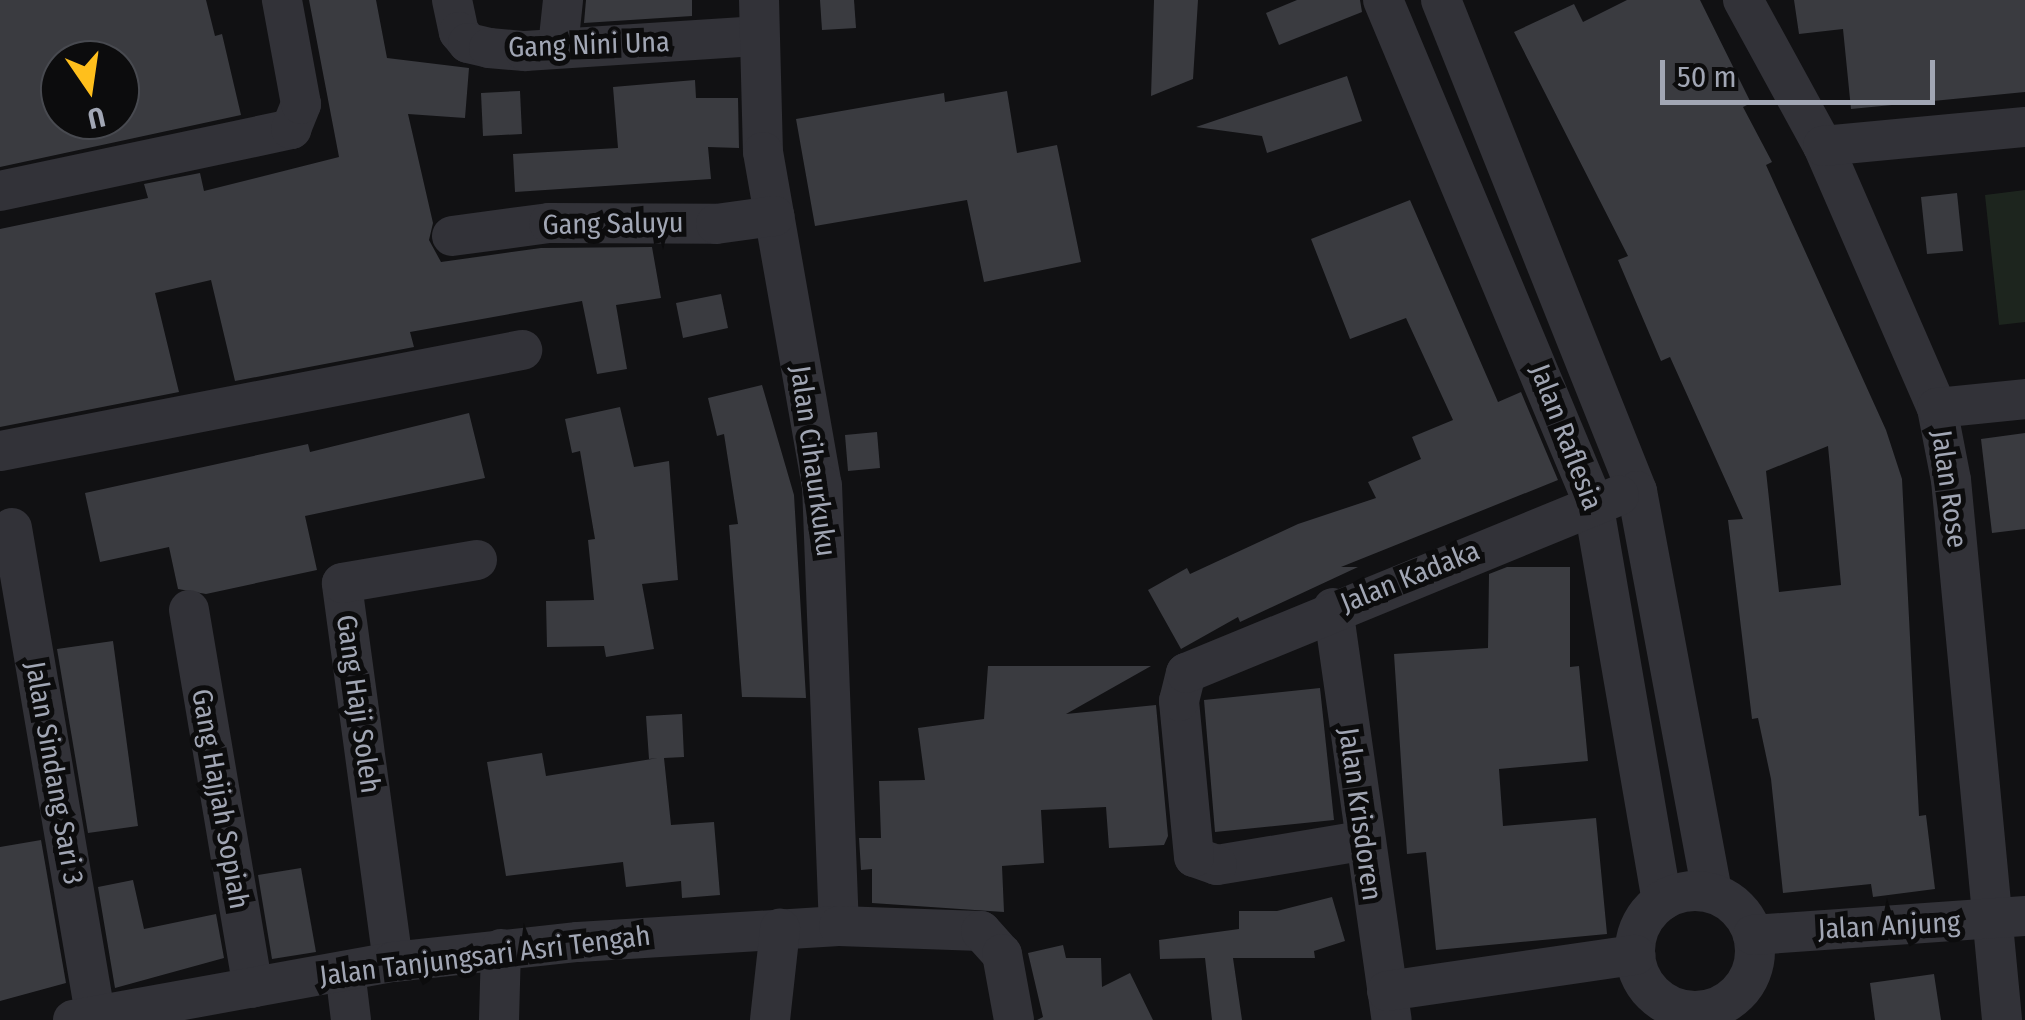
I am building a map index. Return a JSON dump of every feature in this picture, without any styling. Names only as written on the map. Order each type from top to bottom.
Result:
[{"type":"street","points":[[0,191],[291,129],[301,104],[282,0]]},
{"type":"street","name":"Gang Nini Una","points":[[452,0],[468,42],[525,52],[757,18]]},
{"type":"street","points":[[558,48],[564,0]]},
{"type":"street","name":"Jalan Raflesia","points":[[1383,0],[1594,502],[1662,900]]},
{"type":"street","name":"Jalan Raflesia","points":[[1441,0],[1637,490],[1712,894]]},
{"type":"street","name":"Jalan Rose","points":[[1743,0],[1823,146],[1936,408],[1951,480],[2010,918],[2002,1020]]},
{"type":"street","name":"Jalan Cihaurkuku","points":[[757,18],[774,216],[822,485],[839,926]]},
{"type":"street","points":[[1823,146],[2025,127]]},
{"type":"street","name":"Gang Saluyu","points":[[452,236],[549,223],[716,224],[774,216]]},
{"type":"street","points":[[0,451],[522,350]]},
{"type":"street","points":[[1936,408],[2025,398]]},
{"type":"street","name":"Jalan Kadaka","points":[[1361,841],[1218,865],[1194,857],[1180,701],[1186,674],[1333,608],[1594,502],[1637,490]]},
{"type":"street","name":"Jalan Sindang Sari 3","points":[[12,528],[84,1018]]},
{"type":"street","name":"Gang Haji Soleh","points":[[393,962],[342,583],[477,560]]},
{"type":"street","name":"Jalan Krisdoren","points":[[1333,608],[1361,841],[1389,1006]]},
{"type":"street","name":"Gang Hajjah Sopiah","points":[[189,610],[254,988]]},
{"type":"street","points":[[1678,893],[1712,894],[1730,902],[1753,934],[1755,960],[1727,1011],[1661,1010],[1648,988],[1635,955],[1641,924],[1662,900],[1678,893]]},
{"type":"street","name":"Jalan Anjung","points":[[1753,934],[2010,918]]},
{"type":"street","name":"Jalan Tanjungsari Asri Tengah","points":[[84,1018],[159,1014],[254,988],[393,962],[501,949],[839,926],[966,927],[993,939],[1008,968],[1014,1020]]},
{"type":"street","points":[[770,1020],[780,929]]},
{"type":"street","points":[[499,1020],[501,949]]},
{"type":"street","points":[[1389,1006],[1635,955]]},
{"type":"street","points":[[345,971],[351,1020]]},
{"type":"shaded area","points":[[2025,190],[2025,322],[1999,325],[1985,195]]},
{"type":"building","points":[[0,0],[206,0],[215,36],[222,34],[241,115],[140,137],[140,40],[40,40],[40,140],[125,140],[0,167]]},
{"type":"building","points":[[309,0],[376,0],[387,58],[469,68],[465,118],[408,114],[433,223],[429,240],[441,262],[541,248],[652,247],[661,298],[616,305],[627,369],[597,374],[582,301],[410,332],[414,347],[235,381],[211,280],[155,293],[179,392],[0,427],[0,229],[148,198],[144,184],[200,173],[204,191],[339,157]]},
{"type":"building","points":[[586,0],[692,0],[692,16],[584,23]]},
{"type":"building","points":[[820,0],[854,0],[856,28],[822,30]]},
{"type":"building","points":[[1154,0],[1198,0],[1193,79],[1151,96]]},
{"type":"building","points":[[1297,0],[1360,0],[1362,12],[1279,45],[1266,13]]},
{"type":"building","points":[[1627,0],[1700,0],[1751,103],[1743,107],[1772,162],[1766,165],[1886,430],[1902,479],[1919,816],[1926,815],[1935,889],[1873,897],[1871,884],[1783,893],[1771,779],[1758,718],[1752,719],[1728,520],[1743,519],[1670,357],[1661,361],[1618,260],[1628,256],[1514,32],[1574,4],[1583,22]],"holes":[[[1828,446],[1841,585],[1779,592],[1766,471]]]},
{"type":"building","points":[[1794,0],[2025,0],[2025,92],[1851,109],[1843,29],[1799,34]]},
{"type":"building","points":[[1347,76],[1362,121],[1267,153],[1262,136],[1196,127]]},
{"type":"building","points":[[695,80],[696,98],[738,98],[739,148],[708,147],[711,179],[515,192],[513,154],[618,148],[613,87]]},
{"type":"building","points":[[520,91],[522,134],[483,136],[481,93]]},
{"type":"building","points":[[1007,91],[1017,153],[1057,145],[1081,262],[984,282],[967,200],[815,226],[796,119],[944,93],[945,102]]},
{"type":"building","points":[[1957,193],[1963,251],[1927,254],[1921,197]]},
{"type":"building","points":[[1410,200],[1498,402],[1521,392],[1558,480],[1341,567],[1358,567],[1240,622],[1238,617],[1181,649],[1148,590],[1187,568],[1190,574],[1298,524],[1376,498],[1368,482],[1421,459],[1412,437],[1453,420],[1406,318],[1350,339],[1311,239]]},
{"type":"building","points":[[721,294],[728,328],[683,338],[676,303]]},
{"type":"building","points":[[762,385],[794,495],[806,698],[742,697],[729,525],[738,524],[724,434],[717,436],[708,398]]},
{"type":"building","points":[[620,407],[634,467],[669,461],[678,580],[642,584],[654,649],[606,657],[604,646],[547,647],[546,601],[594,600],[588,540],[595,539],[580,451],[572,453],[565,419]]},
{"type":"building","points":[[469,413],[485,478],[305,516],[317,570],[206,594],[178,589],[169,547],[100,562],[85,493],[308,444],[310,452]]},
{"type":"building","points":[[877,432],[880,468],[848,471],[845,435]]},
{"type":"building","points":[[2025,433],[2025,529],[1992,533],[1981,439]]},
{"type":"building","points":[[1507,567],[1570,567],[1570,667],[1579,666],[1588,761],[1499,769],[1503,826],[1596,818],[1607,934],[1436,950],[1426,852],[1407,854],[1394,654],[1488,648],[1489,574]]},
{"type":"building","points":[[113,641],[138,826],[88,833],[57,649]]},
{"type":"building","points":[[988,666],[1151,666],[1066,714],[1156,705],[1168,836],[1164,845],[1109,848],[1106,807],[1041,810],[1044,863],[1002,866],[1004,912],[872,903],[872,869],[861,870],[859,838],[881,838],[879,781],[925,780],[918,728],[984,719]]},
{"type":"building","points":[[1320,688],[1334,820],[1215,832],[1204,700]]},
{"type":"building","points":[[682,714],[684,757],[664,758],[671,825],[714,822],[720,895],[682,898],[681,881],[626,887],[623,862],[506,876],[487,762],[542,753],[546,776],[658,758],[649,759],[646,716]]},
{"type":"building","points":[[41,840],[66,983],[0,1001],[0,847]]},
{"type":"building","points":[[301,868],[316,952],[272,959],[258,875]]},
{"type":"building","points":[[133,880],[144,929],[216,914],[224,958],[115,988],[98,887]]},
{"type":"building","points":[[1332,897],[1345,941],[1314,951],[1315,958],[1233,958],[1242,1020],[1212,1020],[1205,958],[1160,959],[1159,940],[1239,929],[1239,911],[1277,911]]},
{"type":"building","points":[[1063,945],[1066,958],[1101,958],[1102,987],[1130,973],[1153,1020],[1037,1020],[1043,1017],[1028,953]]},
{"type":"building","points":[[1934,974],[1941,1020],[1875,1020],[1870,983]]}]
